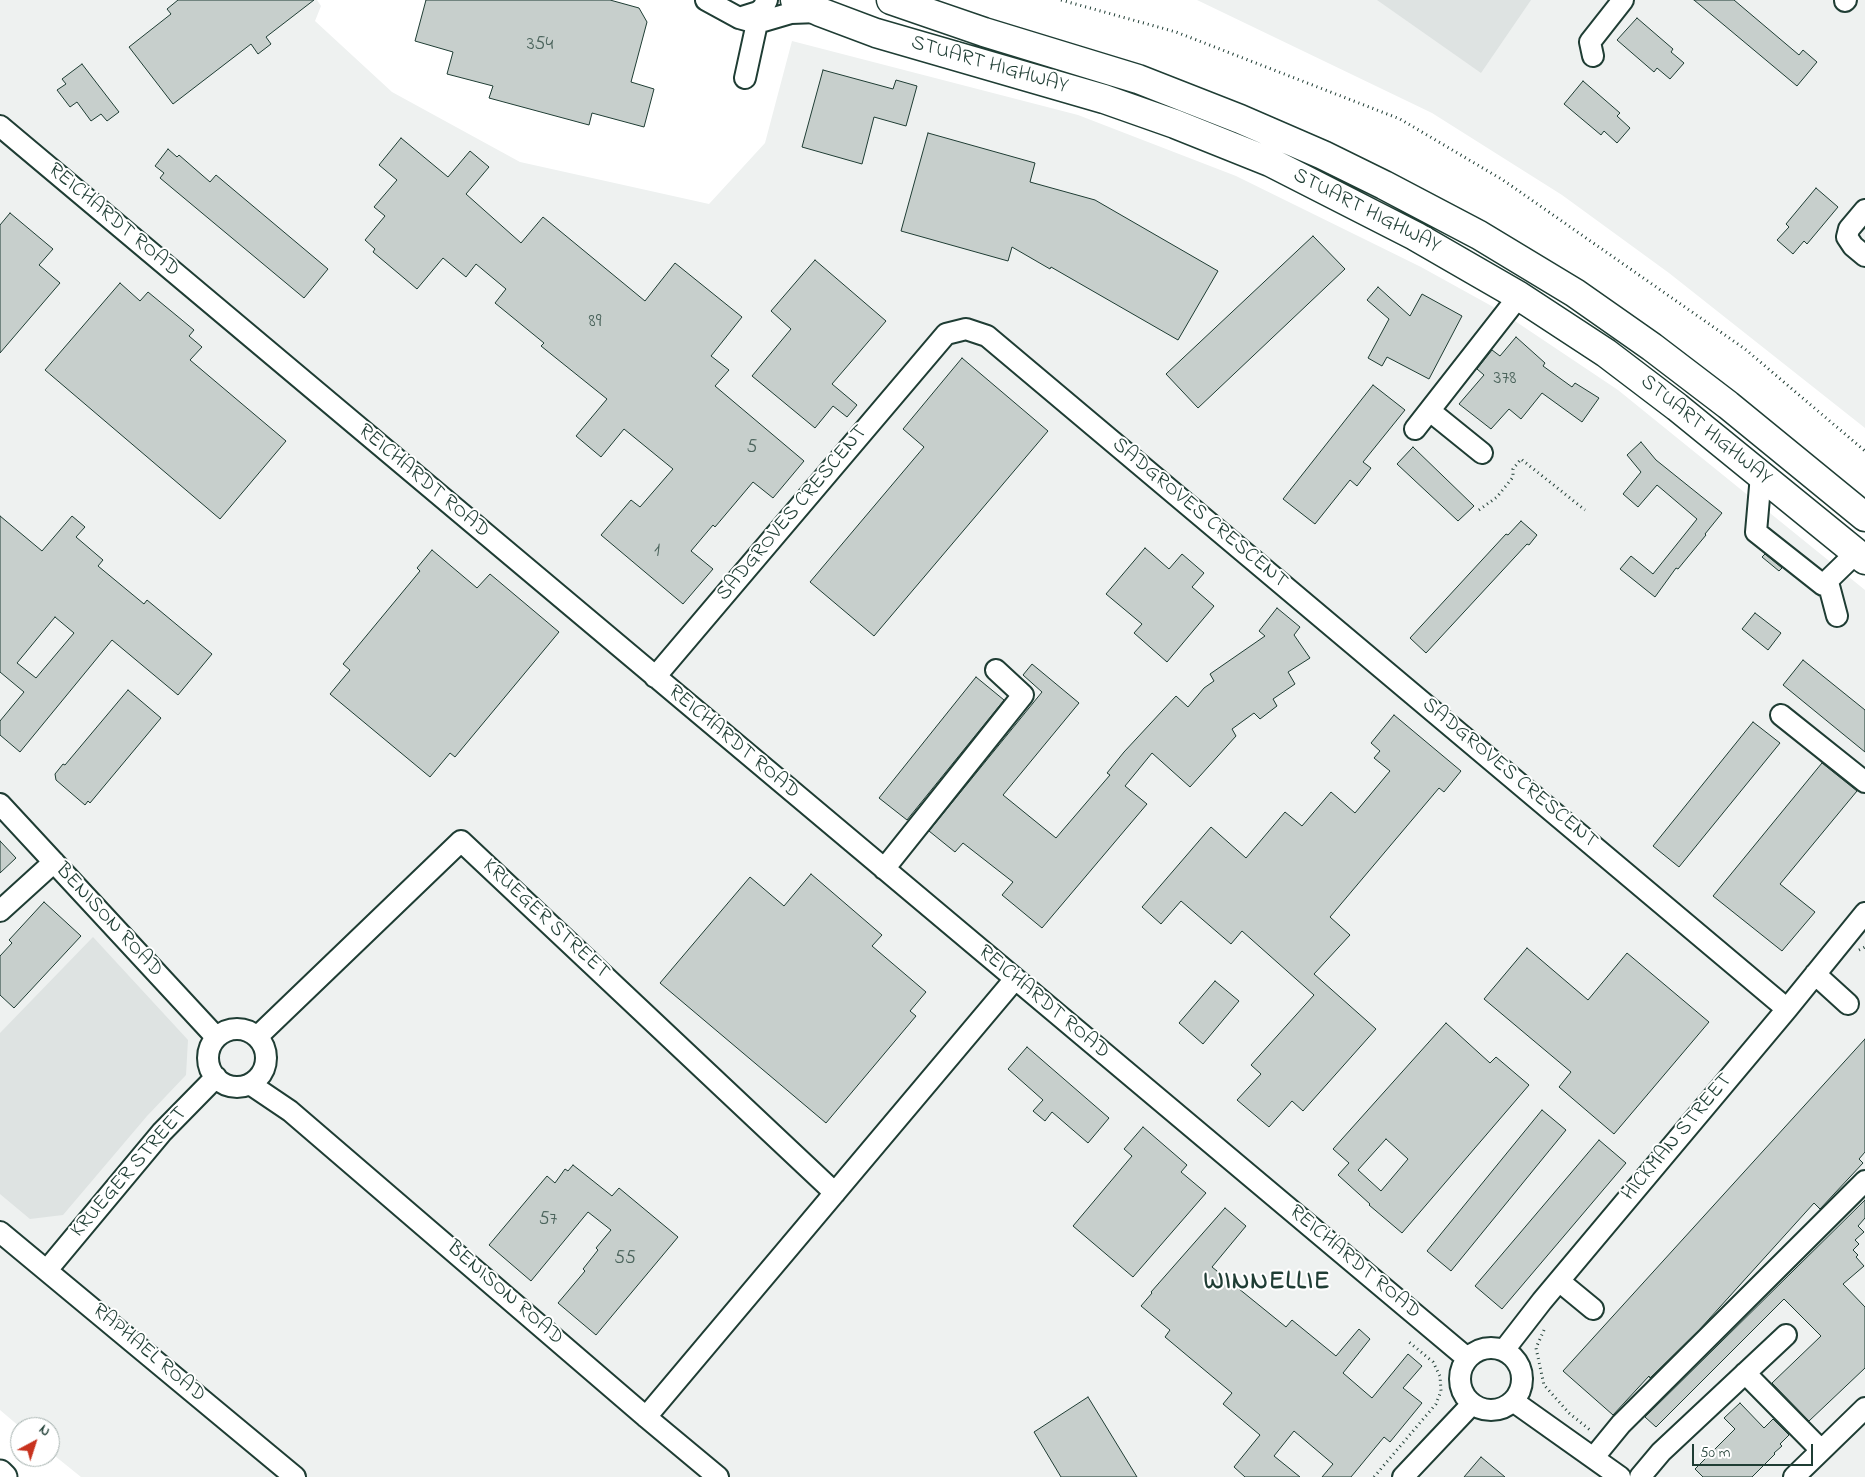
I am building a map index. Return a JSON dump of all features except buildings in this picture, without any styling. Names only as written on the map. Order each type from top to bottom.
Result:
[{"type":"highway","name":"STUART HIGHWAY","points":[[795,0],[820,12],[876,33],[1104,99],[1175,124],[1263,159],[1415,236],[1519,296],[1614,359],[1762,475],[1860,556]]},
{"type":"highway","name":"STUART HIGHWAY","points":[[891,0],[984,32],[1138,79],[1240,119],[1384,185],[1487,240],[1574,293],[1652,347],[1728,404],[1865,517]]},
{"type":"highway","points":[[1175,124],[1185,98]]},
{"type":"highway","points":[[1772,442],[1790,469],[1850,517],[1860,556]]},
{"type":"main road","points":[[0,1473],[4,1477]]},
{"type":"street","points":[[706,0],[748,20],[791,13],[820,12]]},
{"type":"street","points":[[745,78],[748,20],[745,18],[758,12],[768,0]]},
{"type":"street","points":[[1593,56],[1590,42],[1624,0]]},
{"type":"street","name":"REICHARDT ROAD","points":[[1,127],[1467,1358]]},
{"type":"street","points":[[1865,210],[1849,229],[1848,237],[1853,246],[1865,256]]},
{"type":"street","points":[[1415,429],[1519,296]]},
{"type":"street","name":"SADGROVES CRESCENT","points":[[655,677],[946,334],[966,329],[986,336],[1787,1008]]},
{"type":"street","points":[[1430,411],[1482,453]]},
{"type":"street","points":[[1762,475],[1756,532],[1823,585],[1860,556]]},
{"type":"street","points":[[1828,582],[1837,616]]},
{"type":"street","points":[[884,869],[1023,695],[996,670]]},
{"type":"street","points":[[1781,715],[1865,782]]},
{"type":"street","name":"BENISON ROAD","points":[[0,804],[216,1037]]},
{"type":"street","name":"KRUEGER STREET","points":[[258,1037],[461,841],[835,1193]]},
{"type":"street","points":[[0,910],[54,862]]},
{"type":"street","name":"HICKMAN STREET","points":[[1504,1350],[1559,1280],[1861,919]]},
{"type":"street","points":[[1815,974],[1848,1004]]},
{"type":"street","points":[[646,1417],[1015,979]]},
{"type":"street","points":[[232,1029],[250,1031],[258,1037],[266,1053],[266,1063],[256,1078],[241,1087],[223,1083],[216,1078],[211,1070],[208,1053],[216,1037],[232,1029]]},
{"type":"street","name":"KRUEGER STREET","points":[[47,1270],[162,1132],[216,1078]]},
{"type":"street","name":"BENISON ROAD","points":[[256,1078],[290,1111],[718,1477]]},
{"type":"street","points":[[1594,1457],[1621,1424],[1865,1181]]},
{"type":"street","name":"RAPHAEL ROAD","points":[[0,1232],[295,1477]]},
{"type":"street","points":[[1559,1280],[1593,1309]]},
{"type":"street","points":[[1640,1477],[1661,1452],[1786,1335]]},
{"type":"street","points":[[1494,1347],[1504,1350],[1514,1357],[1520,1367],[1522,1379],[1520,1391],[1513,1401],[1504,1407],[1493,1410],[1482,1409],[1472,1404],[1464,1394],[1460,1382],[1461,1369],[1467,1358],[1475,1351],[1494,1347]]},
{"type":"street","points":[[1745,1373],[1822,1450]]},
{"type":"street","points":[[1513,1401],[1620,1477]]},
{"type":"street","points":[[1403,1477],[1472,1404]]},
{"type":"street","points":[[1794,1477],[1865,1408]]},
{"type":"path","points":[[1061,0],[1176,32],[1400,119],[1504,180],[1745,349],[1865,451]]},
{"type":"path","points":[[1478,510],[1497,497],[1513,478],[1513,469],[1520,458],[1585,510]]},
{"type":"path","points":[[1859,950],[1865,946]]},
{"type":"path","points":[[1546,1325],[1536,1348],[1544,1385],[1569,1413],[1590,1430]]},
{"type":"path","points":[[1374,1477],[1436,1404],[1441,1391],[1440,1376],[1433,1362],[1409,1342]]},
{"type":"shaded area","points":[[0,0],[317,0],[321,6],[315,21],[392,92],[520,162],[709,204],[765,143],[792,41],[1078,115],[1236,176],[1421,267],[1497,309],[1618,390],[1865,590],[1865,1477],[81,1477],[60,1460],[60,1417],[10,1418],[0,1410]]},
{"type":"shaded area","points":[[1197,0],[1865,0],[1865,428],[1669,273],[1562,195],[1432,113]]},
{"type":"shaded area","points":[[1377,0],[1531,0],[1481,73]]},
{"type":"shaded area","points":[[93,937],[188,1040],[186,1075],[147,1116],[63,1215],[30,1219],[0,1194],[0,1033]]},
{"type":"district","name":"WINNELLIE","points":[[1267,1284]]}]
